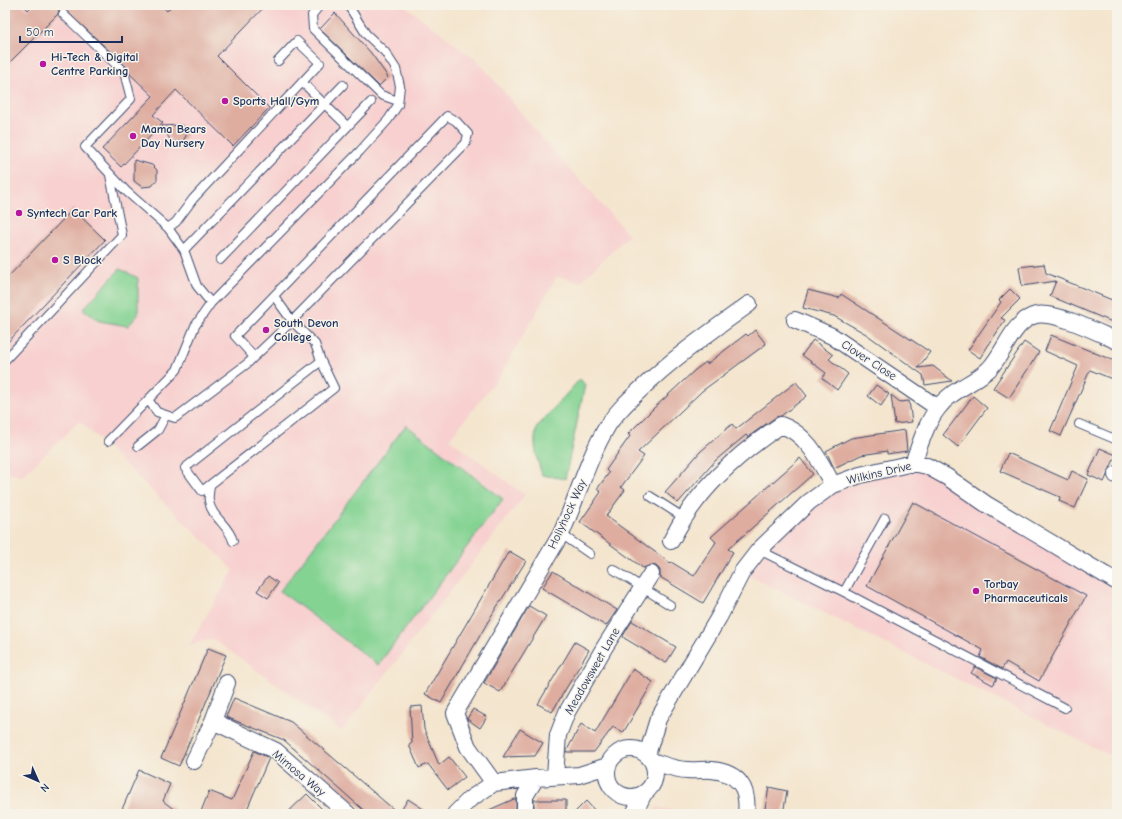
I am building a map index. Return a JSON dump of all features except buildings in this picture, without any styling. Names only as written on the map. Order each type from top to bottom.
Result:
[{"type":"street","name":"Hollyhock Way","points":[[494,783],[468,747],[455,713],[560,534],[574,505],[598,444],[609,423],[623,406],[661,370],[749,304]]},
{"type":"street","points":[[912,463],[938,408],[958,389],[989,369],[1020,324],[1036,315],[1054,316],[1117,341]]},
{"type":"street","name":"Clover Close","points":[[795,320],[832,336],[938,408]]},
{"type":"street","points":[[671,541],[683,517],[707,486],[733,462],[781,425],[790,428],[809,445],[834,485]]},
{"type":"street","name":"Wilkins Drive","points":[[607,766],[614,756],[626,750],[658,719],[719,617],[742,572],[759,550],[809,502],[834,485],[860,475],[912,463],[927,466],[947,477],[986,504],[1117,582]]},
{"type":"street","name":"Meadowsweet Lane","points":[[555,776],[558,735],[567,712],[604,648],[651,574]]},
{"type":"street","points":[[194,762],[214,721],[227,683]]},
{"type":"street","name":"Wilkins Drive","points":[[654,782],[655,773],[650,758],[658,719]]},
{"type":"street","name":"Mimosa Way","points":[[214,721],[276,751],[340,812]]},
{"type":"street","points":[[626,750],[639,750],[650,758],[674,769],[713,770],[732,775],[741,783],[745,790],[746,814]]},
{"type":"street","points":[[455,814],[470,799],[494,783],[555,776],[579,776],[607,766],[606,776],[614,790],[624,814]]},
{"type":"street","points":[[634,814],[643,795],[654,782],[674,769]]},
{"type":"street","points":[[579,776],[636,797],[643,795]]},
{"type":"street","points":[[525,814],[525,796],[536,778]]},
{"type":"lane","points":[[320,5],[312,15],[313,29],[381,95],[398,101]]},
{"type":"lane","points":[[108,441],[149,401],[176,370],[195,326],[211,304],[360,151],[388,120],[398,105],[400,86],[396,69],[385,52],[366,34],[348,5]]},
{"type":"lane","points":[[64,14],[124,72],[131,99],[85,147],[126,191],[168,228],[184,250],[197,286],[211,304]]},
{"type":"lane","points":[[168,228],[176,222],[193,199],[320,63],[297,41],[278,61]]},
{"type":"lane","points":[[302,82],[347,126]]},
{"type":"lane","points":[[184,250],[343,85]]},
{"type":"lane","points":[[220,260],[371,102]]},
{"type":"lane","points":[[149,401],[156,412],[175,418],[248,363],[292,321],[466,143],[468,134],[456,121],[447,116],[235,336],[254,357]]},
{"type":"lane","points":[[5,360],[122,235],[110,174]]},
{"type":"lane","points":[[274,296],[292,321],[315,344],[321,361],[334,388],[202,491],[185,468],[321,361]]},
{"type":"lane","points":[[138,446],[158,430],[166,415]]},
{"type":"lane","points":[[1079,424],[1117,440]]},
{"type":"lane","points":[[210,485],[209,501],[216,516],[231,533],[233,541]]},
{"type":"lane","points":[[650,496],[683,517]]},
{"type":"lane","points":[[844,592],[885,518]]},
{"type":"lane","points":[[560,534],[590,554]]},
{"type":"lane","points":[[759,550],[844,592],[1065,708]]},
{"type":"lane","points":[[614,569],[670,605]]},
{"type":"shaded area","name":"South Devon College","points":[[5,5],[404,5],[479,62],[546,143],[629,235],[580,282],[557,276],[499,377],[449,439],[525,495],[342,731],[213,639],[189,645],[234,570],[80,421],[21,477],[9,473],[5,476]]},
{"type":"shaded area","points":[[913,463],[1117,582],[1117,759],[742,572],[809,502]]},
{"type":"shaded area","points":[[656,807],[685,814],[655,814]]},
{"type":"green space","points":[[120,269],[138,278],[138,315],[128,326],[99,321],[83,309]]},
{"type":"green space","points":[[580,379],[585,385],[565,479],[542,475],[535,446],[537,427]]},
{"type":"green space","points":[[406,425],[503,499],[378,665],[280,591]]},
{"type":"place","name":"Hi-Tech & Digital Centre Parking","points":[[43,64]]},
{"type":"place","name":"Sports Hall/Gym","points":[[225,101]]},
{"type":"place","name":"Mama Bears Day Nursery","points":[[133,136]]},
{"type":"place","name":"Syntech Car Park","points":[[19,213]]},
{"type":"place","name":"S Block","points":[[55,260]]},
{"type":"place","name":"South Devon College","points":[[266,330]]},
{"type":"place","name":"Torbay Pharmaceuticals","points":[[976,591]]}]
